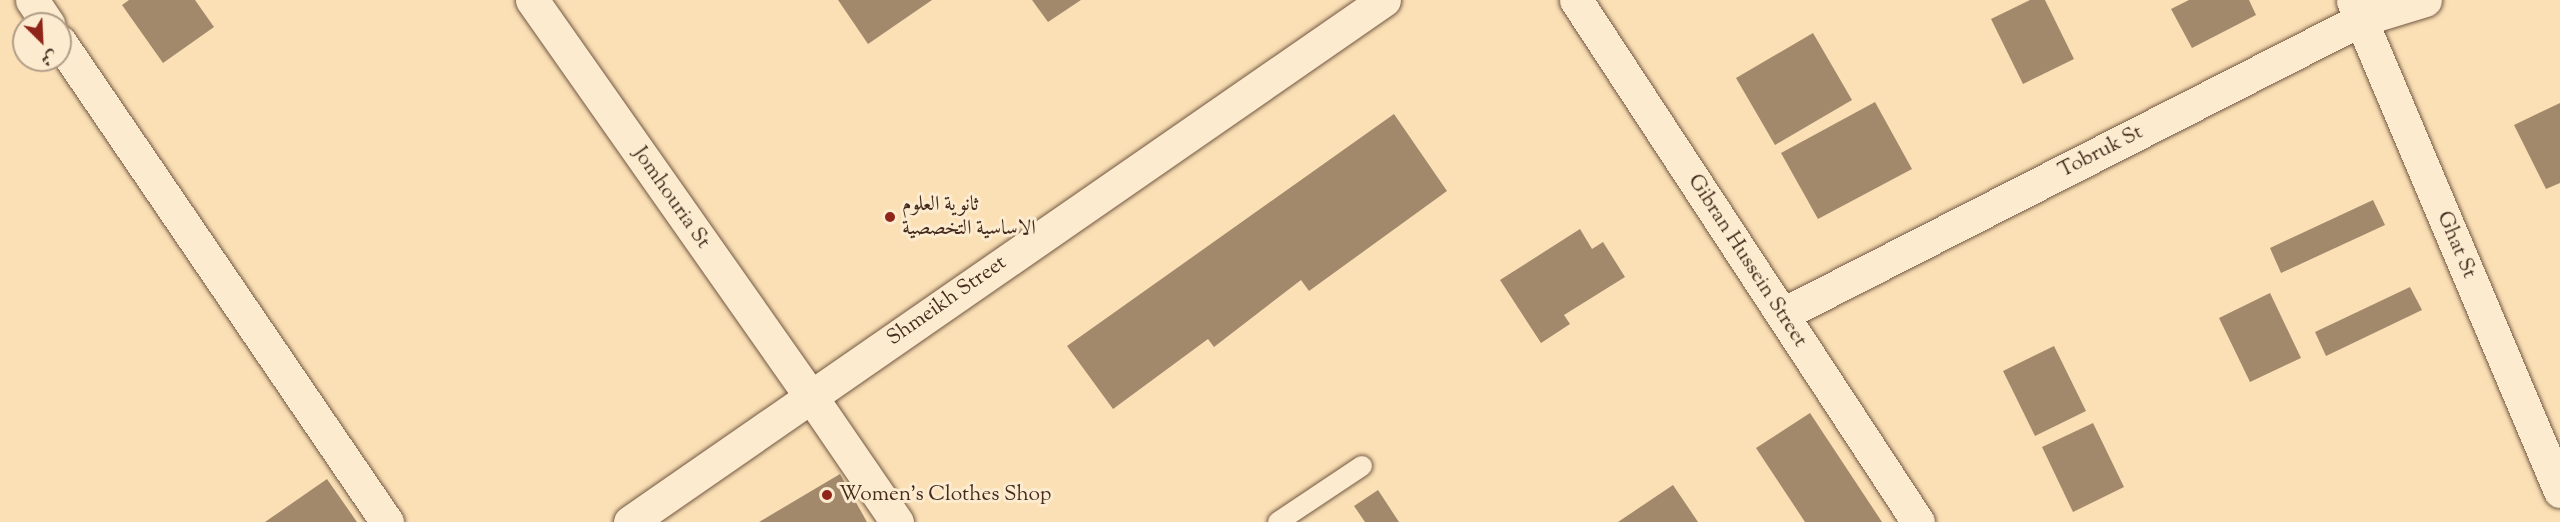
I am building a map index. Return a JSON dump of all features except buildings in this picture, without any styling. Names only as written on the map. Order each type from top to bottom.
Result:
[{"type":"street","name":"Jomhouria St","points":[[532,0],[897,522]]},
{"type":"street","name":"Shmeikh Street","points":[[630,522],[810,395],[1384,0]]},
{"type":"street","name":"Gibran Hussein Street","points":[[1576,0],[1918,522]]},
{"type":"street","name":"Tobruk St","points":[[1783,315],[2356,10],[2425,0]]},
{"type":"street","name":"Ghat St","points":[[2356,10],[2560,491]]},
{"type":"street","points":[[72,60],[387,522]]},
{"type":"lane","points":[[1278,522],[1362,466]]},
{"type":"place","name":"ثانوية العلوم الاساسية التخصصية","points":[[890,217]]},
{"type":"place","name":"Women’s Clothes Shop","points":[[827,495]]}]
